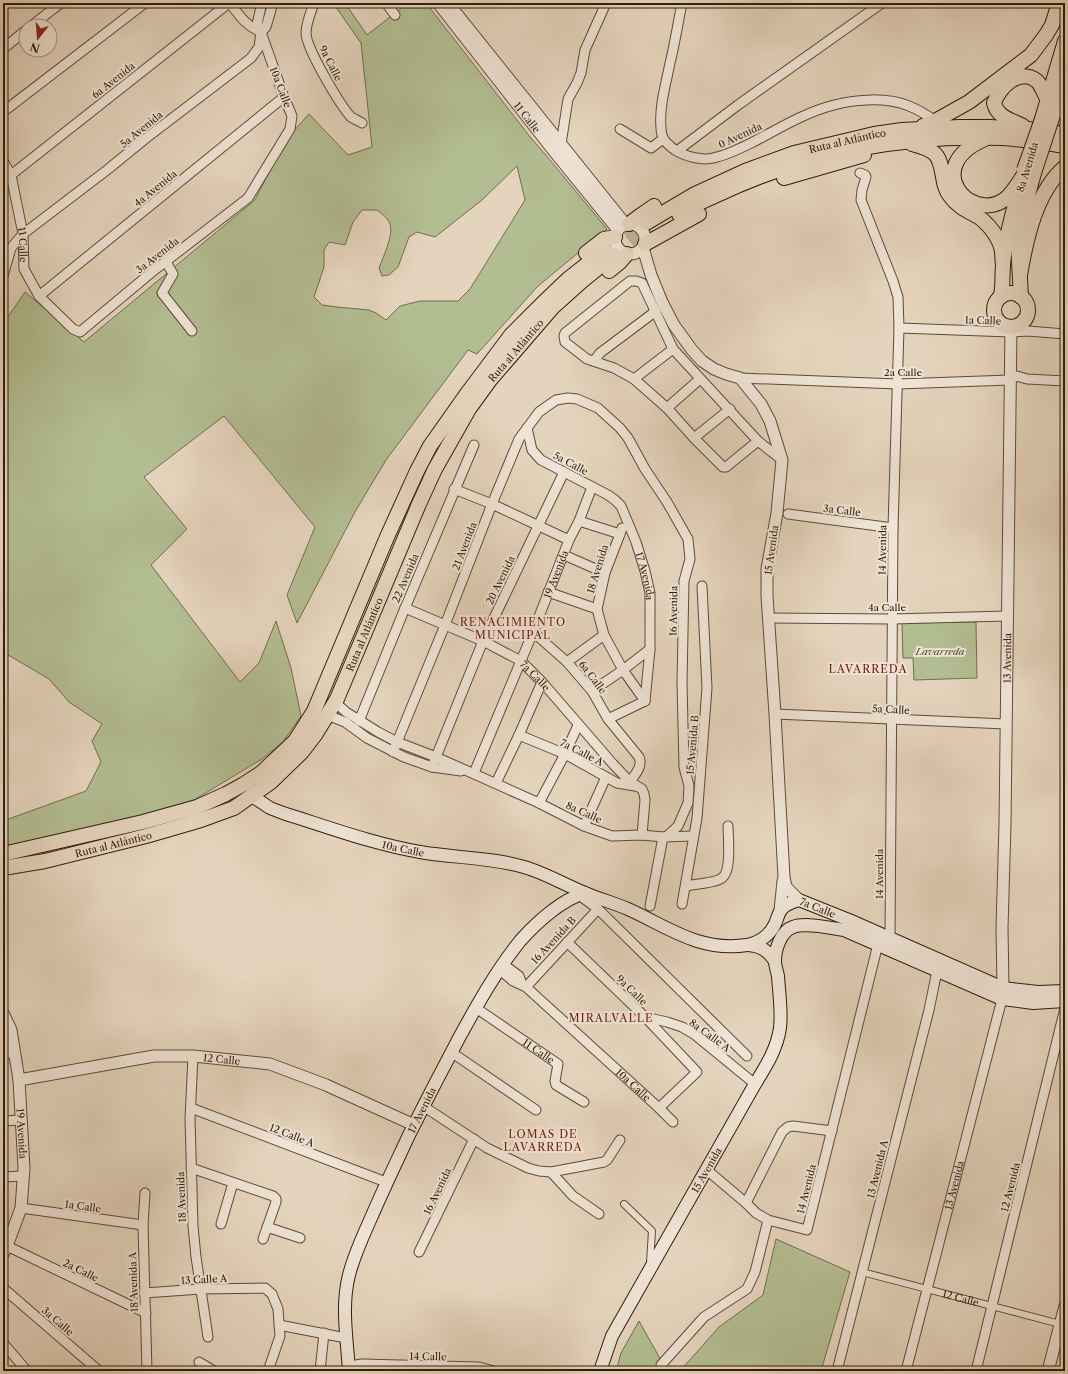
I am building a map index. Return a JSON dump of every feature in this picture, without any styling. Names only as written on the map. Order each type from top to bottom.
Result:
[{"type":"main road","points":[[644,246],[709,209],[761,186],[797,174],[860,157],[900,139],[969,102],[1031,54],[1052,25],[1059,3]]},
{"type":"main road","name":"8a Avenida","points":[[1058,96],[1065,41]]},
{"type":"main road","points":[[1028,129],[1003,117],[998,112],[994,103],[998,93],[1007,83],[1015,78],[1030,78],[1037,81],[1058,96]]},
{"type":"main road","name":"8a Avenida","points":[[1001,296],[1003,286],[1003,266],[1012,219],[1047,120],[1065,80]]},
{"type":"main road","name":"Ruta al Atlántico","points":[[1065,134],[1028,129],[959,127],[900,139],[834,153],[767,174],[736,186],[649,227],[695,194],[745,171],[794,153],[874,134],[900,139],[988,138],[1023,140],[1065,146]]},
{"type":"main road","points":[[621,241],[641,214],[695,183],[741,163],[770,152],[822,138],[846,134],[874,134]]},
{"type":"main road","points":[[988,138],[973,144],[964,152],[955,165],[955,183],[961,194],[974,203],[985,205],[996,204],[1003,201],[1012,193],[1027,173]]},
{"type":"main road","points":[[900,139],[931,151],[937,156],[945,188],[948,194],[957,204],[979,217],[992,230],[1001,246],[1003,266]]},
{"type":"main road","points":[[1020,275],[1024,253],[1040,203],[1053,179],[1065,167]]},
{"type":"main road","name":"8a Avenida","points":[[1021,297],[1018,244],[1027,173]]},
{"type":"main road","name":"Ruta al Atlántico","points":[[3,854],[142,822],[197,807],[244,784],[261,773],[295,741],[314,711],[378,558],[417,471],[430,446],[466,395],[470,377],[480,360],[513,321],[566,270],[604,239],[621,241],[620,262],[576,297],[522,354],[480,403],[469,409],[435,469],[335,702],[315,735],[302,752],[271,782],[234,808],[194,822],[146,836],[45,861],[3,868]]},
{"type":"main road","points":[[1011,294],[1021,297],[1027,306],[1027,316],[1020,324],[1011,330],[1001,324],[995,315],[995,305],[1001,296],[1011,294]]},
{"type":"main road","name":"10a Calle","points":[[252,796],[270,808],[283,813],[370,840],[418,852],[451,857],[484,859],[524,866],[559,881],[582,894]]},
{"type":"main road","points":[[559,881],[563,892],[563,903]]},
{"type":"main road","name":"7a Calle","points":[[582,894],[628,909],[682,936],[697,942],[712,945],[748,944],[766,937],[774,927],[780,911],[794,902],[834,913],[890,938],[1002,994],[1065,991]]},
{"type":"main road","name":"17 Avenida","points":[[349,1368],[344,1313],[349,1275],[360,1242],[386,1182],[423,1106],[451,1052],[501,966],[521,940],[542,920],[563,903],[582,894]]},
{"type":"main road","points":[[794,902],[788,911],[789,917],[793,922],[800,926]]},
{"type":"main road","name":"7a Calle","points":[[775,961],[783,934],[794,926],[817,926],[844,930],[937,971],[1002,994],[1033,1003],[1065,1001]]},
{"type":"main road","points":[[748,944],[759,946],[764,949],[775,961]]},
{"type":"main road","name":"15 Avenida","points":[[600,1371],[612,1336],[770,1059],[777,1043],[780,1028],[778,975],[775,961]]},
{"type":"street","points":[[41,18],[61,3]]},
{"type":"street","points":[[3,112],[145,3]]},
{"type":"street","points":[[230,3],[243,21],[252,28],[261,32]]},
{"type":"street","name":"6a Avenida","points":[[11,175],[230,3]]},
{"type":"street","name":"5a Avenida","points":[[3,276],[11,248],[23,234],[251,58],[259,47],[261,32],[257,24],[262,3]]},
{"type":"street","name":"5a Avenida","points":[[261,32],[266,27],[273,3]]},
{"type":"street","name":"9a Calle","points":[[314,3],[306,33],[307,40],[323,75],[339,100],[352,117],[362,123]]},
{"type":"street","points":[[386,3],[395,15]]},
{"type":"street","name":"11 Calle","points":[[438,3],[557,147]]},
{"type":"street","name":"11 Calle","points":[[448,3],[557,147],[621,241]]},
{"type":"street","points":[[557,147],[568,99],[579,78],[586,50],[606,3]]},
{"type":"street","points":[[620,129],[651,148],[663,139],[661,129],[663,96],[682,3]]},
{"type":"street","points":[[677,151],[738,105],[882,3]]},
{"type":"street","name":"10a Calle","points":[[248,198],[290,129],[292,116],[261,32]]},
{"type":"street","points":[[3,49],[18,37]]},
{"type":"street","name":"4a Avenida","points":[[39,296],[284,97]]},
{"type":"street","name":"0 Avenida","points":[[663,139],[666,144],[677,151],[703,159],[712,159],[736,151],[817,110],[859,101],[876,101],[908,105],[919,110],[935,121]]},
{"type":"street","name":"11 Calle","points":[[3,161],[11,175],[23,234],[24,269],[39,296],[73,329],[80,332]]},
{"type":"street","name":"14 Avenida","points":[[860,173],[866,177],[861,200],[898,297],[898,384],[893,528],[890,938]]},
{"type":"street","name":"3a Avenida","points":[[80,332],[248,198]]},
{"type":"street","points":[[621,241],[638,227],[642,230],[657,307],[674,325],[702,361],[714,369],[740,378]]},
{"type":"street","points":[[621,241],[640,251],[644,246]]},
{"type":"street","points":[[621,241],[651,275]]},
{"type":"street","points":[[166,262],[173,274],[162,293],[192,331]]},
{"type":"street","points":[[758,441],[726,467],[723,467],[667,408],[634,379],[614,368],[587,359],[565,342],[564,336],[567,331],[630,281],[642,283],[657,307],[673,348],[758,441],[782,460]]},
{"type":"street","points":[[594,361],[600,353],[657,307]]},
{"type":"street","name":"1a Calle","points":[[899,328],[1011,330],[1065,334]]},
{"type":"street","name":"13 Avenida","points":[[906,1371],[1002,994],[1011,330]]},
{"type":"street","points":[[634,379],[673,348]]},
{"type":"street","name":"2a Calle","points":[[740,378],[898,384],[1010,380],[1017,376],[1027,379],[1065,381]]},
{"type":"street","name":"15 Avenida","points":[[740,378],[761,404],[770,421],[782,460],[777,513],[767,569],[768,618],[784,877],[786,887],[794,902]]},
{"type":"street","points":[[667,408],[700,379]]},
{"type":"street","name":"21 Avenida","points":[[393,752],[445,625],[492,504],[520,439],[539,412],[556,400],[577,399],[598,408]]},
{"type":"street","name":"16 Avenida","points":[[598,408],[620,428],[628,438],[648,475],[667,502],[688,539],[690,560],[684,581],[682,683],[684,767],[689,786],[688,803],[678,826],[664,837]]},
{"type":"street","points":[[694,438],[730,409]]},
{"type":"street","name":"5a Calle","points":[[527,428],[532,450],[541,460],[608,495],[621,506]]},
{"type":"street","name":"22 Avenida","points":[[359,721],[474,445]]},
{"type":"street","name":"20 Avenida","points":[[432,767],[483,641],[540,525],[564,472]]},
{"type":"street","name":"19 Avenida","points":[[474,774],[592,487]]},
{"type":"street","points":[[454,490],[492,504],[540,525],[569,540]]},
{"type":"street","name":"17 Avenida","points":[[621,506],[625,519],[636,542],[650,593],[650,649],[645,701]]},
{"type":"street","name":"3a Calle","points":[[788,514],[893,528]]},
{"type":"street","name":"18 Avenida","points":[[604,635],[597,609],[605,573],[625,519]]},
{"type":"street","points":[[579,521],[620,534]]},
{"type":"street","points":[[564,555],[605,573]]},
{"type":"street","name":"15 Avenida B","points":[[682,904],[697,818],[707,688],[702,586]]},
{"type":"street","points":[[548,592],[597,609]]},
{"type":"street","name":"7a Calle","points":[[405,608],[483,641],[521,661],[542,682],[632,784]]},
{"type":"street","name":"4a Calle","points":[[768,618],[892,619],[1007,616]]},
{"type":"street","name":"6a Calle","points":[[533,632],[567,662],[592,691],[608,719],[639,757],[641,762],[640,767],[632,784]]},
{"type":"street","points":[[567,662],[604,635],[623,670],[645,701],[608,719]]},
{"type":"street","points":[[592,691],[650,649]]},
{"type":"street","points":[[496,783],[542,682]]},
{"type":"street","name":"8a Calle","points":[[335,702],[359,721],[397,742],[496,783],[540,803],[584,826],[612,836],[693,836]]},
{"type":"street","name":"5a Calle","points":[[775,714],[1006,724]]},
{"type":"street","name":"8a Calle","points":[[327,715],[345,722],[367,738],[393,752],[432,767],[474,774]]},
{"type":"street","points":[[540,803],[565,754],[578,724]]},
{"type":"street","name":"7a Calle A","points":[[519,735],[565,754],[623,784],[632,784]]},
{"type":"street","points":[[584,826],[606,776]]},
{"type":"street","points":[[632,784],[642,789],[644,794],[642,835]]},
{"type":"street","points":[[686,886],[719,880],[725,876],[729,849],[728,826]]},
{"type":"street","points":[[650,906],[664,837]]},
{"type":"street","name":"15 Avenida","points":[[780,911],[784,877]]},
{"type":"street","points":[[582,894],[748,1056]]},
{"type":"street","name":"16 Avenida B","points":[[524,986],[567,942],[595,907]]},
{"type":"street","name":"9a Calle","points":[[567,942],[645,1017],[697,1072],[659,1108]]},
{"type":"street","name":"14 Avenida","points":[[768,1220],[807,1230],[878,944]]},
{"type":"street","name":"10a Calle","points":[[501,966],[519,976],[524,986],[673,1122]]},
{"type":"street","name":"13 Avenida A","points":[[837,1371],[929,1010],[937,971]]},
{"type":"street","name":"11 Calle","points":[[476,1008],[558,1064],[559,1066],[555,1081],[556,1085],[584,1102]]},
{"type":"street","name":"12 Avenida","points":[[976,1371],[1065,1008]]},
{"type":"street","name":"19 Avenida","points":[[3,1013],[11,1030],[19,1080],[24,1168],[21,1208],[5,1250]]},
{"type":"street","name":"8a Calle A","points":[[645,1017],[682,1027],[694,1034],[755,1084]]},
{"type":"street","points":[[3,1052],[15,1054]]},
{"type":"street","points":[[451,1052],[536,1110]]},
{"type":"street","name":"12 Calle","points":[[19,1080],[154,1056],[194,1056],[270,1064],[326,1085],[414,1125]]},
{"type":"street","name":"18 Avenida","points":[[194,1056],[191,1108],[193,1226],[196,1258],[208,1337]]},
{"type":"street","points":[[423,1106],[487,1148],[528,1168],[539,1171],[550,1172],[604,1162],[607,1160],[620,1140]]},
{"type":"street","name":"12 Calle A","points":[[191,1108],[386,1182]]},
{"type":"street","points":[[3,1122],[21,1120]]},
{"type":"street","points":[[746,1203],[782,1132],[788,1127],[793,1126],[832,1131]]},
{"type":"street","name":"16 Avenida","points":[[419,1252],[474,1139]]},
{"type":"street","points":[[191,1168],[273,1196],[276,1199],[276,1202],[263,1239]]},
{"type":"street","points":[[662,1365],[704,1317],[747,1289],[755,1272],[768,1220],[756,1213],[707,1170]]},
{"type":"street","points":[[550,1172],[573,1196],[599,1214]]},
{"type":"street","points":[[3,1177],[23,1176]]},
{"type":"street","points":[[220,1224],[233,1183]]},
{"type":"street","name":"18 Avenida A","points":[[145,1193],[143,1225],[147,1371]]},
{"type":"street","points":[[624,1204],[652,1231],[649,1273]]},
{"type":"street","name":"1a Calle","points":[[21,1208],[143,1225]]},
{"type":"street","points":[[267,1227],[300,1238]]},
{"type":"street","name":"2a Calle","points":[[5,1250],[146,1314]]},
{"type":"street","name":"12 Calle","points":[[862,1272],[1060,1324]]},
{"type":"street","name":"3a Calle","points":[[3,1288],[99,1371]]},
{"type":"street","name":"13 Calle A","points":[[144,1293],[201,1289],[265,1288],[272,1294],[278,1309],[279,1325]]},
{"type":"street","points":[[1048,1371],[1065,1306]]},
{"type":"street","points":[[268,1371],[280,1336],[279,1325],[346,1338]]},
{"type":"street","points":[[320,1371],[324,1334]]},
{"type":"street","points":[[3,1343],[27,1371]]},
{"type":"street","points":[[199,1362],[214,1371]]},
{"type":"street","name":"14 Calle","points":[[349,1368],[448,1369],[480,1367],[494,1371]]},
{"type":"green space","points":[[333,3],[345,3],[367,35],[408,3],[426,3],[531,138],[607,229],[538,286],[477,354],[468,350],[386,460],[356,510],[297,623],[287,595],[315,527],[224,416],[144,477],[187,529],[151,565],[240,682],[259,663],[276,621],[291,668],[301,716],[283,742],[262,759],[194,800],[109,825],[31,842],[3,846],[3,821],[86,791],[101,762],[92,741],[102,724],[69,702],[49,679],[3,652],[3,324],[25,292],[84,342],[255,200],[284,142],[309,114],[348,155],[372,147],[361,43]],"holes":[[[517,166],[525,200],[470,289],[458,301],[420,301],[400,306],[386,320],[369,310],[322,305],[314,297],[324,267],[324,250],[329,242],[345,245],[353,222],[362,210],[377,210],[390,224],[391,234],[379,268],[382,276],[389,275],[398,267],[409,237],[417,232],[435,237],[482,200]]]},
{"type":"green space","name":"Lavarreda","points":[[976,622],[977,678],[914,680],[913,658],[903,658],[902,623]]},
{"type":"green space","points":[[776,1239],[850,1272],[821,1371],[680,1371],[719,1327],[763,1295]]},
{"type":"green space","points":[[639,1321],[667,1371],[616,1371],[621,1353]]},
{"type":"tunnel","points":[[608,247],[646,223]]},
{"type":"tunnel","points":[[614,255],[651,230]]},
{"type":"district","name":"RENACIMIENTO MUNICIPAL","points":[[513,628]]},
{"type":"district","name":"LAVARREDA","points":[[868,669]]},
{"type":"district","name":"MIRALVALLE","points":[[611,1018]]},
{"type":"district","name":"LOMAS DE LAVARREDA","points":[[543,1140]]}]
